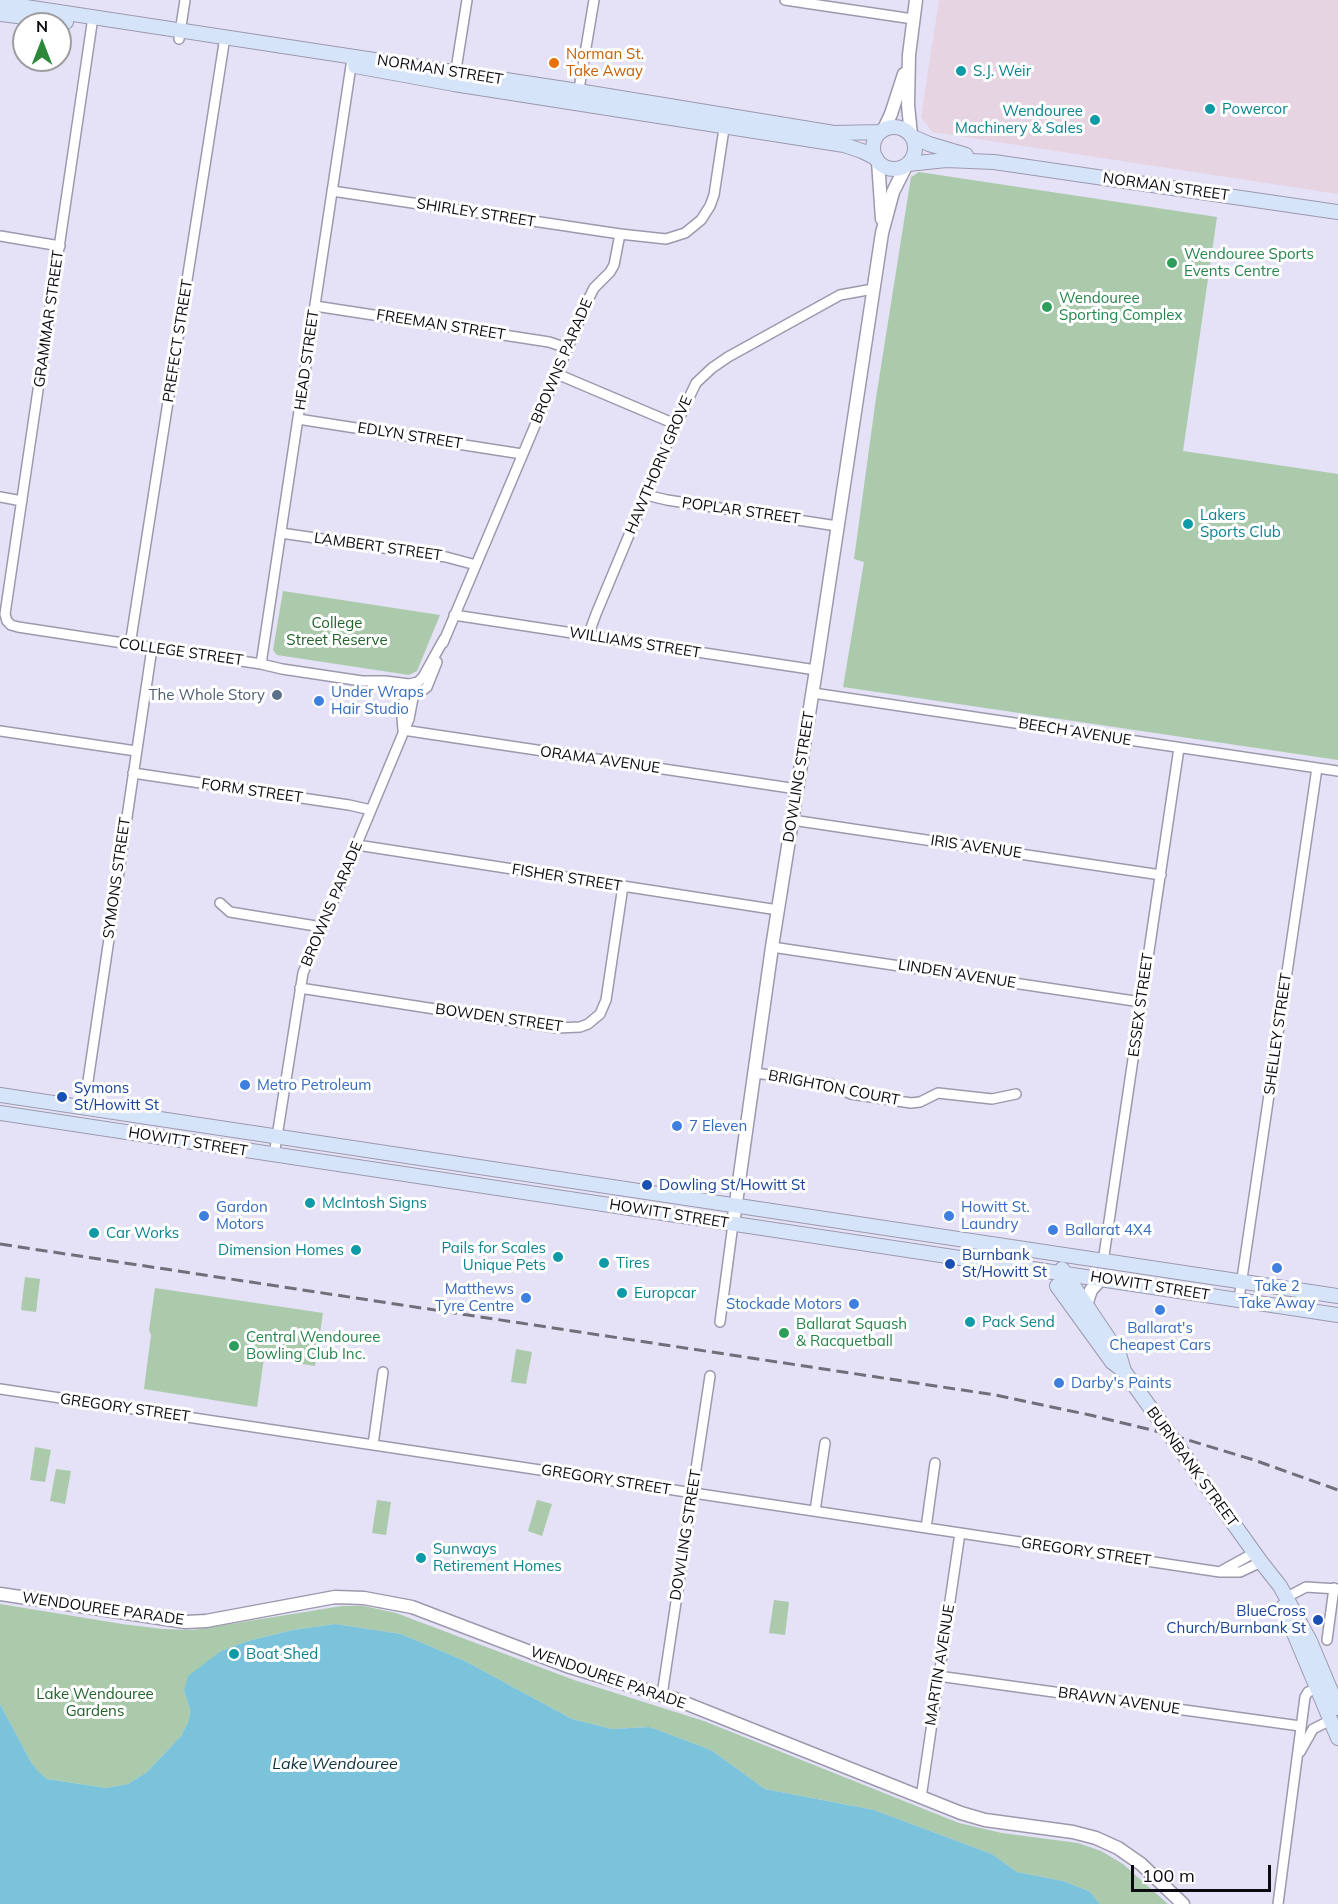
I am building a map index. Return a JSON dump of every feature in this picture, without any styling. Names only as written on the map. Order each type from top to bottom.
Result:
[{"type":"main road","name":"NORMAN STREET","points":[[0,3],[93,22],[725,120],[834,133],[901,127],[912,136],[956,152],[994,162]]},
{"type":"main road","name":"NORMAN STREET","points":[[0,14],[93,22]]},
{"type":"main road","name":"NORMAN STREET","points":[[725,120],[844,145],[862,151],[884,167],[893,169],[946,160],[994,162],[1338,212]]},
{"type":"main road","points":[[877,160],[873,146],[875,138],[882,130]]},
{"type":"main road","points":[[907,165],[916,152],[912,136]]},
{"type":"main road","name":"HOWITT STREET","points":[[0,1095],[1338,1296]]},
{"type":"main road","name":"HOWITT STREET","points":[[0,1113],[1046,1270],[1060,1279],[1102,1278],[1338,1315]]},
{"type":"main road","points":[[937,1254],[939,1237]]},
{"type":"main road","name":"BURNBANK STREET","points":[[1058,1255],[1060,1279],[1112,1362],[1124,1371],[1287,1597],[1310,1641],[1324,1688]]},
{"type":"main road","name":"BURNBANK STREET","points":[[1060,1279],[1086,1305],[1119,1354],[1124,1371]]},
{"type":"main road","name":"BURNBANK STREET","points":[[1257,1558],[1324,1688],[1336,1715],[1338,1738]]},
{"type":"street","points":[[179,35],[186,0]]},
{"type":"street","points":[[455,78],[467,0]]},
{"type":"street","points":[[578,97],[594,0]]},
{"type":"street","points":[[785,0],[914,19]]},
{"type":"street","points":[[912,136],[908,105],[909,55],[916,0]]},
{"type":"street","name":"GRAMMAR STREET","points":[[7,621],[5,614],[93,22]]},
{"type":"street","name":"PREFECT STREET","points":[[130,645],[224,41]]},
{"type":"street","points":[[882,130],[895,103],[909,55]]},
{"type":"street","name":"HEAD STREET","points":[[261,664],[351,61]]},
{"type":"street","points":[[620,234],[666,238],[685,232],[701,220],[714,195],[725,120]]},
{"type":"street","name":"DOWLING STREET","points":[[877,160],[882,233]]},
{"type":"street","name":"DOWLING STREET","points":[[720,1322],[772,946],[813,693],[882,233],[893,192],[907,165]]},
{"type":"street","name":"SHIRLEY STREET","points":[[332,191],[620,234]]},
{"type":"street","name":"BROWNS PARADE","points":[[274,1155],[305,968],[403,730],[402,717],[409,691],[423,691],[429,684],[444,639],[592,291],[612,269],[620,234]]},
{"type":"street","points":[[0,236],[60,246]]},
{"type":"street","name":"HAWTHORN GROVE","points":[[588,636],[675,424],[696,383],[718,363],[840,295],[873,289]]},
{"type":"street","name":"FREEMAN STREET","points":[[315,306],[549,342],[567,348]]},
{"type":"street","points":[[557,374],[675,424]]},
{"type":"street","name":"EDLYN STREET","points":[[298,419],[522,453]]},
{"type":"street","name":"POPLAR STREET","points":[[646,495],[837,526]]},
{"type":"street","points":[[0,497],[22,501]]},
{"type":"street","name":"LAMBERT STREET","points":[[280,533],[446,557],[476,565]]},
{"type":"street","name":"WILLIAMS STREET","points":[[454,615],[816,670]]},
{"type":"street","name":"COLLEGE STREET","points":[[7,621],[18,627],[261,664],[280,669],[356,680],[385,681],[409,691]]},
{"type":"street","name":"SYMONS STREET","points":[[84,1108],[152,648]]},
{"type":"street","name":"BEECH AVENUE","points":[[813,693],[1338,771]]},
{"type":"street","name":"ORAMA AVENUE","points":[[403,730],[797,789]]},
{"type":"street","points":[[0,731],[136,751]]},
{"type":"street","name":"ESSEX STREET","points":[[1103,1262],[1179,748]]},
{"type":"street","name":"SHELLEY STREET","points":[[1239,1299],[1317,768]]},
{"type":"street","name":"FORM STREET","points":[[133,773],[371,810]]},
{"type":"street","name":"IRIS AVENUE","points":[[792,820],[1161,875]]},
{"type":"street","name":"FISHER STREET","points":[[357,845],[778,910]]},
{"type":"street","name":"BOWDEN STREET","points":[[300,988],[557,1028],[580,1027],[588,1024],[600,1014],[606,1000],[623,886]]},
{"type":"street","points":[[220,903],[230,912],[322,927]]},
{"type":"street","name":"LINDEN AVENUE","points":[[772,946],[1142,1002]]},
{"type":"street","name":"BRIGHTON COURT","points":[[756,1073],[830,1084],[848,1094],[910,1103],[920,1102],[938,1093],[992,1099],[1016,1094]]},
{"type":"street","points":[[1046,1270],[1058,1255]]},
{"type":"street","points":[[1086,1305],[1091,1290],[1102,1278]]},
{"type":"street","points":[[373,1445],[383,1372]]},
{"type":"street","name":"DOWLING STREET","points":[[663,1695],[710,1376]]},
{"type":"street","name":"GREGORY STREET","points":[[0,1389],[1212,1571],[1233,1573],[1247,1570],[1257,1558]]},
{"type":"street","points":[[815,1511],[825,1443]]},
{"type":"street","points":[[926,1528],[935,1463]]},
{"type":"street","name":"MARTIN AVENUE","points":[[921,1798],[960,1533]]},
{"type":"street","points":[[1287,1597],[1306,1587],[1336,1589],[1327,1640]]},
{"type":"street","name":"WENDOUREE PARADE","points":[[0,1594],[192,1622],[320,1599],[348,1597],[381,1600],[427,1612],[567,1666],[663,1695],[921,1798],[977,1818],[1073,1832],[1096,1838],[1118,1848],[1135,1860],[1183,1904]]},
{"type":"street","name":"BRAWN AVENUE","points":[[938,1676],[1300,1726]]},
{"type":"street","points":[[1276,1904],[1280,1892],[1306,1694],[1324,1688]]},
{"type":"street","points":[[1297,1760],[1313,1729],[1336,1715]]},
{"type":"shaded area","points":[[939,0],[1338,0],[1338,194],[932,132],[921,117]]},
{"type":"green space","points":[[919,172],[1217,217],[1183,451],[1338,474],[1338,760],[843,687],[864,562],[854,559],[876,398],[911,177]]},
{"type":"green space","name":"College Street Reserve","points":[[283,591],[440,615],[417,671],[409,675],[277,655],[273,650]]},
{"type":"green space","points":[[25,1277],[40,1279],[36,1312],[21,1310]]},
{"type":"green space","name":"Central Wendouree Bowling Club Inc.","points":[[155,1288],[323,1313],[315,1366],[264,1358],[257,1407],[144,1389]]},
{"type":"green space","points":[[516,1349],[532,1352],[526,1384],[511,1382]]},
{"type":"green space","points":[[35,1447],[51,1450],[45,1482],[30,1480]]},
{"type":"green space","points":[[56,1469],[71,1471],[65,1504],[50,1501]]},
{"type":"green space","points":[[377,1500],[391,1502],[386,1535],[372,1533]]},
{"type":"green space","points":[[537,1500],[552,1504],[542,1536],[528,1531]]},
{"type":"green space","points":[[774,1600],[789,1602],[785,1635],[769,1633]]},
{"type":"green space","name":"Lake Wendouree Gardens","points":[[0,1604],[122,1624],[193,1630],[342,1606],[364,1606],[396,1613],[574,1680],[704,1721],[959,1823],[1002,1833],[1078,1843],[1101,1851],[1123,1864],[1168,1904],[1100,1904],[1089,1891],[1063,1881],[1017,1872],[992,1854],[874,1810],[765,1789],[711,1750],[650,1727],[612,1729],[572,1719],[465,1661],[401,1634],[335,1624],[293,1630],[248,1641],[221,1651],[184,1691],[190,1709],[189,1720],[181,1736],[147,1772],[128,1784],[106,1788],[47,1779],[31,1762],[0,1704]]},
{"type":"water","name":"Lake Wendouree","points":[[335,1624],[401,1634],[465,1661],[572,1719],[612,1729],[650,1727],[711,1750],[765,1789],[874,1810],[992,1854],[1017,1872],[1063,1881],[1089,1891],[1100,1904],[0,1904],[0,1704],[31,1762],[47,1779],[106,1788],[128,1784],[147,1772],[181,1736],[189,1720],[190,1709],[184,1691],[188,1676],[221,1651],[248,1641],[293,1630]]},
{"type":"railway","points":[[0,1244],[995,1395],[1168,1434],[1254,1460],[1338,1490]]},
{"type":"place","name":"Norman St. Take Away","points":[[554,63]]},
{"type":"place","name":"S.J. Weir","points":[[961,71]]},
{"type":"place","name":"Powercor","points":[[1210,109]]},
{"type":"place","name":"Wendouree Machinery & Sales","points":[[1095,120]]},
{"type":"place","name":"Wendouree Sports Events Centre","points":[[1172,263]]},
{"type":"place","name":"Wendouree Sporting Complex","points":[[1047,307]]},
{"type":"place","name":"Lakers Sports Club","points":[[1188,524]]},
{"type":"place","name":"The Whole Story","points":[[277,695]]},
{"type":"place","name":"Under Wraps Hair Studio","points":[[319,701]]},
{"type":"place","name":"Metro Petroleum","points":[[245,1085]]},
{"type":"place","name":"Symons St/Howitt St","points":[[62,1097]]},
{"type":"place","name":"7 Eleven","points":[[677,1126]]},
{"type":"place","name":"Dowling St/Howitt St","points":[[647,1185]]},
{"type":"place","name":"McIntosh Signs","points":[[310,1203]]},
{"type":"place","name":"Gardon Motors","points":[[204,1216]]},
{"type":"place","name":"Howitt St. Laundry","points":[[949,1216]]},
{"type":"place","name":"Ballarat 4X4","points":[[1053,1230]]},
{"type":"place","name":"Car Works","points":[[94,1233]]},
{"type":"place","name":"Dimension Homes","points":[[356,1250]]},
{"type":"place","name":"Pails for Scales Unique Pets","points":[[558,1257]]},
{"type":"place","name":"Tires","points":[[604,1263]]},
{"type":"place","name":"Burnbank St/Howitt St","points":[[950,1264]]},
{"type":"place","name":"Take 2 Take Away","points":[[1277,1268]]},
{"type":"place","name":"Europcar","points":[[622,1293]]},
{"type":"place","name":"Matthews Tyre Centre","points":[[526,1298]]},
{"type":"place","name":"Stockade Motors","points":[[854,1304]]},
{"type":"place","name":"Ballarat's Cheapest Cars","points":[[1160,1310]]},
{"type":"place","name":"Pack Send","points":[[970,1322]]},
{"type":"place","name":"Ballarat Squash & Racquetball","points":[[784,1333]]},
{"type":"place","name":"Central Wendouree Bowling Club Inc.","points":[[234,1346]]},
{"type":"place","name":"Darby's Paints","points":[[1059,1383]]},
{"type":"place","name":"Sunways Retirement Homes","points":[[421,1558]]},
{"type":"place","name":"BlueCross Church/Burnbank St","points":[[1318,1620]]},
{"type":"place","name":"Boat Shed","points":[[234,1654]]}]
